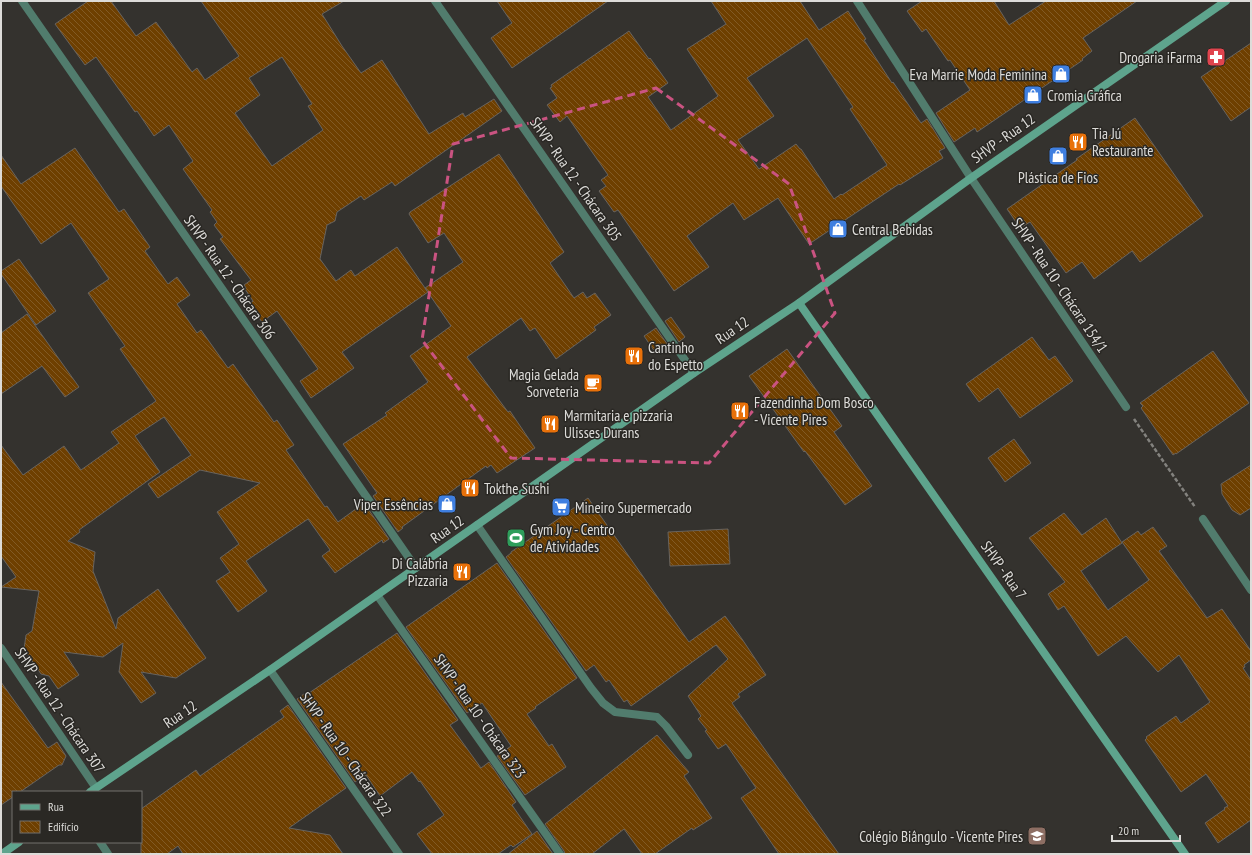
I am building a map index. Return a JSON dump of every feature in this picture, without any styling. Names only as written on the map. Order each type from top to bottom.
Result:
[{"type":"street","name":"SHVP - Rua 12 - Chácara 306","points":[[22,1],[416,568]]},
{"type":"street","name":"SHVP - Rua 12 - Chácara 305","points":[[435,1],[694,373]]},
{"type":"street","name":"SHVP - Rua 10 - Chácara 154/1","points":[[857,1],[971,178],[1126,407]]},
{"type":"street","name":"SHVP - Rua 12","points":[[799,302],[971,178],[1226,1]]},
{"type":"street","name":"Rua 12","points":[[93,790],[270,670],[694,373],[799,302]]},
{"type":"street","name":"SHVP - Rua 7","points":[[799,302],[1185,854]]},
{"type":"street","points":[[1203,519],[1251,590]]},
{"type":"street","points":[[477,525],[603,703],[615,712],[657,717],[666,726],[688,755]]},
{"type":"street","name":"SHVP - Rua 10 - Chácara 323","points":[[376,595],[560,854]]},
{"type":"street","name":"SHVP - Rua 12 - Chácara 307","points":[[1,648],[93,790]]},
{"type":"street","name":"SHVP - Rua 10 - Chácara 322","points":[[270,670],[399,854]]},
{"type":"street","points":[[2,854],[18,843]]},
{"type":"street","points":[[101,843],[108,854]]},
{"type":"path","points":[[1126,407],[1203,519]]},
{"type":"highlighted area","points":[[656,88],[789,184],[835,313],[709,463],[511,458],[422,340],[453,144]]},
{"type":"building","points":[[88,1],[111,1],[136,36],[156,22],[192,72],[197,68],[205,80],[239,56],[201,1],[344,1],[322,14],[342,46],[361,73],[382,60],[429,134],[463,113],[465,117],[494,99],[502,111],[395,186],[392,182],[364,200],[361,196],[337,212],[335,221],[327,225],[320,259],[336,281],[351,270],[355,276],[397,247],[425,288],[463,262],[444,233],[428,243],[409,214],[410,212],[499,154],[564,252],[550,263],[574,298],[583,292],[587,298],[595,293],[611,315],[594,327],[596,330],[556,359],[535,328],[530,331],[521,318],[467,357],[508,412],[510,411],[535,448],[497,473],[491,465],[487,468],[486,466],[402,527],[403,528],[398,532],[373,496],[377,493],[343,444],[387,415],[385,413],[428,382],[410,356],[451,326],[428,292],[342,352],[354,368],[311,398],[300,381],[318,369],[277,311],[262,322],[249,304],[253,301],[244,285],[251,280],[220,239],[223,237],[214,225],[217,222],[210,212],[212,210],[183,169],[193,161],[169,125],[154,136],[96,57],[85,65],[55,24]],"holes":[[[282,57],[312,104],[308,106],[323,130],[272,166],[235,113],[260,95],[249,78]]]},
{"type":"building","points":[[497,1],[608,1],[512,68],[491,38],[512,23]]},
{"type":"building","points":[[711,1],[800,1],[819,30],[848,11],[866,39],[864,40],[892,83],[893,82],[921,123],[927,119],[945,148],[939,151],[943,158],[900,185],[899,184],[809,244],[778,198],[744,220],[733,203],[687,236],[709,267],[674,291],[618,210],[614,212],[599,191],[606,186],[601,180],[608,175],[567,116],[560,122],[547,105],[557,98],[550,88],[552,87],[551,85],[629,31],[668,83],[648,97],[671,130],[718,96],[687,49],[726,24]],"holes":[[[807,38],[853,107],[850,109],[887,165],[834,199],[801,149],[796,144],[759,169],[738,140],[774,116],[747,78]]]},
{"type":"building","points":[[922,1],[994,1],[1009,25],[1046,1],[1137,1],[1083,38],[1092,51],[1082,59],[1083,60],[977,132],[975,128],[954,142],[936,113],[970,90],[950,60],[948,61],[926,29],[922,32],[907,11]]},
{"type":"building","points":[[1251,43],[1251,107],[1231,121],[1201,77]]},
{"type":"building","points":[[1135,118],[1203,216],[1140,262],[1132,251],[1094,279],[1082,262],[1066,273],[1030,222],[1020,228],[1007,209]]},
{"type":"building","points":[[75,148],[119,212],[124,209],[150,247],[145,251],[168,284],[177,277],[190,295],[177,304],[197,333],[201,330],[228,368],[233,364],[274,422],[277,420],[294,445],[286,450],[325,507],[327,506],[338,522],[364,503],[389,539],[383,543],[382,540],[335,573],[322,556],[330,550],[308,519],[246,561],[267,591],[238,612],[216,581],[230,572],[220,558],[239,544],[217,512],[260,483],[200,470],[158,498],[148,484],[191,455],[164,417],[135,436],[160,472],[79,530],[80,532],[68,541],[95,552],[93,571],[116,629],[118,618],[158,589],[206,658],[176,678],[141,672],[156,693],[141,703],[119,672],[123,643],[103,657],[64,652],[79,675],[58,689],[49,676],[41,674],[24,649],[26,635],[32,631],[39,591],[1,587],[16,577],[1,556],[1,445],[23,475],[64,446],[81,470],[119,443],[111,432],[156,401],[120,349],[125,346],[88,293],[109,279],[71,223],[41,244],[1,186],[1,155],[21,184]]},
{"type":"building","points":[[19,259],[56,311],[36,325],[1,274],[1,271]]},
{"type":"building","points":[[27,314],[79,387],[65,397],[42,366],[1,394],[1,333]]},
{"type":"building","points":[[671,317],[685,337],[679,342],[665,321]]},
{"type":"building","points":[[656,328],[670,348],[662,354],[660,351],[658,353],[656,351],[655,352],[644,336]]},
{"type":"building","points":[[1032,337],[1049,360],[1055,356],[1073,381],[1020,418],[998,388],[979,402],[966,384]]},
{"type":"building","points":[[787,349],[842,426],[834,432],[872,486],[845,505],[805,451],[804,452],[749,376]]},
{"type":"building","points":[[1213,351],[1249,403],[1173,455],[1141,408],[1143,406],[1140,403]]},
{"type":"building","points":[[1014,439],[1031,463],[1005,482],[988,458]]},
{"type":"building","points":[[1251,465],[1251,508],[1240,515],[1232,510],[1222,494],[1221,484]]},
{"type":"building","points":[[588,498],[689,642],[725,616],[742,639],[766,675],[738,694],[740,697],[732,703],[839,854],[779,854],[741,798],[756,788],[726,744],[718,749],[705,731],[707,730],[698,719],[701,716],[688,696],[728,659],[716,645],[631,706],[627,700],[624,702],[609,680],[606,682],[594,665],[586,671],[506,557]]},
{"type":"building","points":[[1064,513],[1082,535],[1106,518],[1122,543],[1081,571],[1108,610],[1149,580],[1122,542],[1138,531],[1141,535],[1153,527],[1167,546],[1159,551],[1207,618],[1222,609],[1251,651],[1251,660],[1244,665],[1245,667],[1243,668],[1251,680],[1251,820],[1218,843],[1205,823],[1228,806],[1206,774],[1181,792],[1145,740],[1147,738],[1146,737],[1176,716],[1181,723],[1210,702],[1179,655],[1158,672],[1126,636],[1098,656],[1064,606],[1058,610],[1048,594],[1065,582],[1029,538]]},
{"type":"building","points":[[728,529],[730,564],[670,566],[668,532]]},
{"type":"building","points":[[497,563],[577,678],[527,714],[549,746],[552,744],[566,767],[525,795],[497,756],[511,746],[482,703],[467,713],[406,627]]},
{"type":"building","points":[[397,633],[458,720],[450,725],[481,768],[489,762],[516,802],[512,805],[532,834],[513,847],[511,845],[498,854],[432,854],[417,834],[444,815],[420,781],[419,782],[412,772],[380,796],[366,775],[355,782],[297,699],[308,691],[309,693]]},
{"type":"building","points":[[1,682],[48,748],[57,742],[66,756],[62,765],[59,765],[21,791],[12,791],[12,798],[1,805]]},
{"type":"building","points":[[288,705],[346,788],[289,828],[330,835],[343,854],[183,854],[178,846],[167,854],[141,854],[142,808],[196,770],[200,776],[284,717],[280,711]]},
{"type":"building","points":[[657,735],[689,772],[684,776],[712,818],[693,830],[692,828],[655,854],[642,854],[624,829],[592,854],[565,854],[545,824]]},
{"type":"building","points":[[537,831],[553,854],[508,854]]},
{"type":"place","name":"Drogaria iFarma","points":[[1216,57]]},
{"type":"place","name":"Eva Marrie Moda Feminina","points":[[1061,74]]},
{"type":"place","name":"Cromia Gráfica","points":[[1033,95]]},
{"type":"place","name":"Tia Jú Restaurante","points":[[1078,142]]},
{"type":"place","name":"Plástica de Fios","points":[[1058,156]]},
{"type":"place","name":"Central Bebidas","points":[[838,229]]},
{"type":"place","name":"Cantinho do Espetto","points":[[634,356]]},
{"type":"place","name":"Magia Gelada Sorveteria","points":[[593,383]]},
{"type":"place","name":"Fazendinha Dom Bosco - Vicente Pires","points":[[740,411]]},
{"type":"place","name":"Marmitaria e pizzaria Ulisses Durans","points":[[550,424]]},
{"type":"place","name":"Tokthe Sushi","points":[[470,488]]},
{"type":"place","name":"Viper Essências","points":[[447,504]]},
{"type":"place","name":"Mineiro Supermercado","points":[[561,507]]},
{"type":"place","name":"Gym Joy - Centro de Atividades","points":[[516,538]]},
{"type":"place","name":"Di Calábria Pizzaria","points":[[462,572]]},
{"type":"place","name":"Colégio Biângulo - Vicente Pires","points":[[1037,836]]}]
